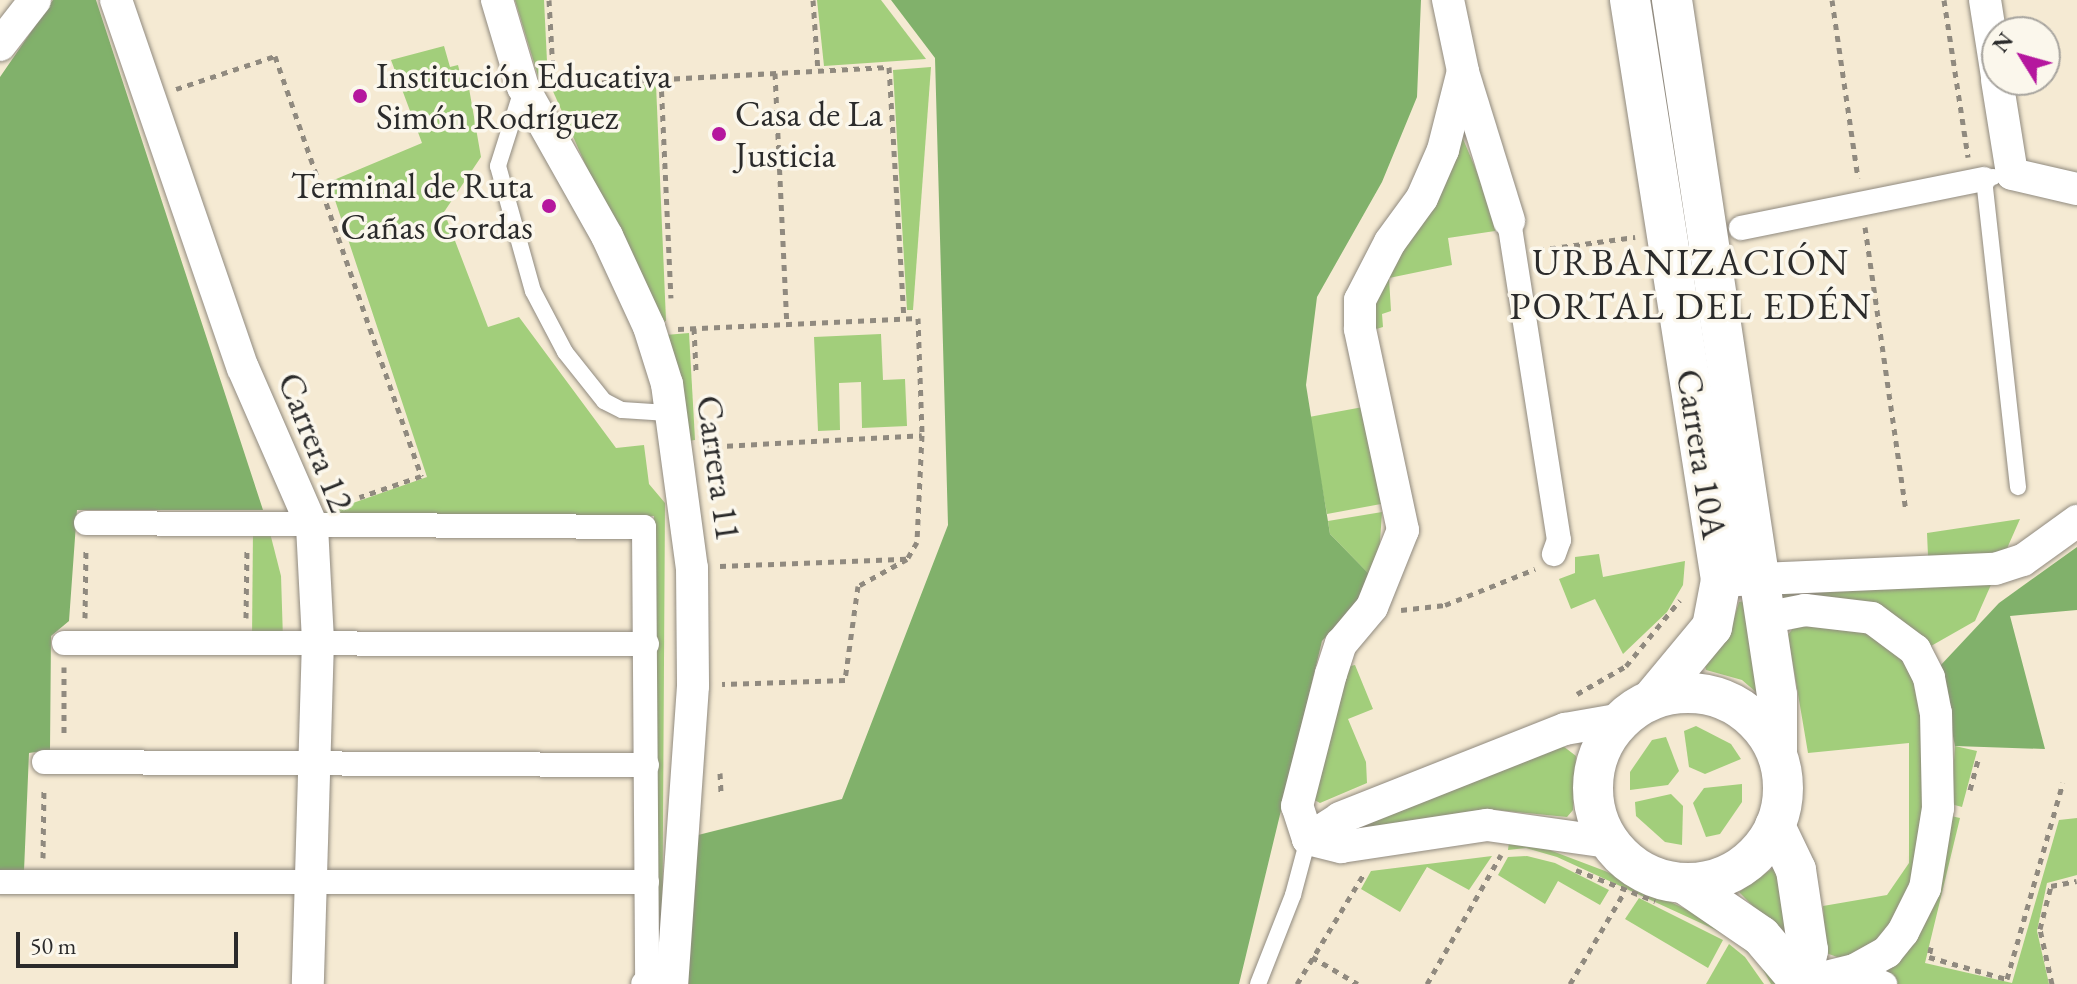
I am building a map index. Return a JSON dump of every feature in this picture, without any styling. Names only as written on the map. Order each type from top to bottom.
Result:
[{"type":"street","points":[[0,45],[35,0]]},
{"type":"street","name":"Carrera 12","points":[[116,0],[243,368],[312,526],[318,640],[308,984]]},
{"type":"street","name":"Carrera 11","points":[[497,0],[523,87],[607,236],[649,327],[667,384],[668,413],[692,568],[693,686],[672,984]]},
{"type":"street","points":[[1448,0],[1463,71],[1509,221],[1559,540],[1554,554]]},
{"type":"street","name":"Carrera 10A","points":[[1630,0],[1722,583],[1712,627],[1638,708]]},
{"type":"street","points":[[1672,0],[1722,583],[1765,618],[1777,695],[1777,752],[1783,789],[1775,826],[1754,857],[1722,877],[1675,895]]},
{"type":"street","points":[[1308,839],[1297,806],[1307,753],[1341,644],[1372,607],[1403,530],[1360,329],[1360,300],[1390,242],[1422,198],[1443,150],[1463,71]]},
{"type":"street","points":[[1989,178],[1996,96]]},
{"type":"street","points":[[1741,228],[1989,178],[2077,189]]},
{"type":"street","points":[[1722,583],[1995,569],[2023,560],[2077,521]]},
{"type":"street","points":[[86,523],[312,526],[635,523],[648,534],[647,882],[643,984]]},
{"type":"street","points":[[1765,618],[1805,610],[1872,618],[1915,650],[1929,678],[1939,744],[1938,808],[1925,888],[1887,952],[1854,970],[1801,983]]},
{"type":"street","points":[[74,643],[318,640],[647,644]]},
{"type":"street","points":[[1308,839],[1340,818],[1565,729],[1690,692],[1726,700],[1757,721],[1777,752]]},
{"type":"street","points":[[1638,708],[1600,749],[1592,786],[1598,822],[1608,842],[1675,895],[1761,936],[1801,983]]},
{"type":"street","points":[[54,762],[647,765]]},
{"type":"street","points":[[1308,839],[1341,847],[1487,825],[1608,842]]},
{"type":"street","points":[[1775,826],[1796,870],[1808,950],[1801,983]]},
{"type":"street","points":[[0,882],[647,882]]},
{"type":"street","points":[[1854,970],[1885,984]]},
{"type":"lane","points":[[523,87],[498,166],[533,291],[565,352],[604,401],[622,410],[668,413]]},
{"type":"lane","points":[[1989,178],[2018,487]]},
{"type":"lane","points":[[1258,984],[1293,895],[1308,839]]},
{"type":"path","points":[[549,0],[553,85],[889,67],[904,318]]},
{"type":"path","points":[[813,0],[818,71]]},
{"type":"path","points":[[1832,0],[1906,511]]},
{"type":"path","points":[[1944,0],[1989,178]]},
{"type":"path","points":[[151,98],[275,56],[421,476]]},
{"type":"path","points":[[775,73],[787,324]]},
{"type":"path","points":[[661,79],[672,329],[918,318],[922,435],[917,542],[907,559],[858,586],[845,680],[693,686]]},
{"type":"path","points":[[1514,253],[1644,236]]},
{"type":"path","points":[[673,449],[922,435]]},
{"type":"path","points":[[43,883],[54,762],[74,643],[86,523]]},
{"type":"path","points":[[246,643],[247,525]]},
{"type":"path","points":[[1372,607],[1445,605],[1545,565],[1554,554]]},
{"type":"path","points":[[692,568],[907,559]]},
{"type":"path","points":[[1575,694],[1626,666],[1722,583]]},
{"type":"path","points":[[1929,957],[2007,979],[2063,783]]},
{"type":"path","points":[[1494,853],[1514,853]]},
{"type":"path","points":[[1427,984],[1502,854]]},
{"type":"path","points":[[1297,984],[1367,868],[1378,867]]},
{"type":"path","points":[[1570,867],[1625,891],[1675,895]]},
{"type":"path","points":[[2052,984],[2040,929],[2051,886],[2077,881]]},
{"type":"path","points":[[1570,984],[1625,891]]},
{"type":"path","points":[[1312,957],[1358,984]]},
{"type":"green space","points":[[53,0],[96,0],[263,510],[77,510],[69,621],[51,636],[50,750],[29,753],[24,871],[0,872],[0,77]]},
{"type":"green space","points":[[515,0],[544,0],[548,82],[542,89]]},
{"type":"green space","points":[[817,0],[881,0],[926,59],[824,66]]},
{"type":"green space","points":[[891,0],[1421,0],[1417,97],[1382,182],[1317,297],[1306,385],[1330,534],[1371,576],[1354,607],[1322,641],[1239,984],[684,984],[698,835],[842,799],[948,525],[935,58]]},
{"type":"green space","points":[[444,46],[450,67],[458,65],[460,73],[466,71],[481,157],[444,212],[488,327],[519,317],[616,448],[644,445],[649,484],[665,503],[662,984],[652,980],[654,516],[319,522],[316,516],[427,477],[329,182],[422,143],[391,60]]},
{"type":"green space","points":[[931,67],[913,310],[907,310],[893,70]]},
{"type":"green space","points":[[656,84],[666,321],[655,322],[552,89]]},
{"type":"green space","points":[[1460,132],[1498,221],[1495,231],[1448,238],[1452,265],[1389,278],[1391,311],[1382,314],[1383,327],[1373,330],[1371,308]]},
{"type":"green space","points":[[689,333],[695,440],[681,442],[654,336]]},
{"type":"green space","points":[[881,334],[883,380],[905,379],[907,426],[862,428],[861,382],[839,383],[840,430],[818,431],[814,337]]},
{"type":"green space","points":[[1363,407],[1381,504],[1327,514],[1309,417]]},
{"type":"green space","points":[[1382,512],[1379,556],[1371,576],[1330,534],[1328,521]]},
{"type":"green space","points":[[2020,519],[1975,621],[1931,646],[1884,608],[1778,604],[1772,569],[1928,556],[1927,533]]},
{"type":"green space","points":[[269,529],[281,576],[283,639],[252,639],[253,530]]},
{"type":"green space","points":[[2077,547],[2077,610],[2010,616],[2045,749],[1955,746],[1939,667],[1999,603]]},
{"type":"green space","points":[[1599,554],[1603,577],[1685,561],[1683,585],[1667,612],[1623,654],[1595,599],[1571,609],[1559,579],[1575,573],[1575,557]]},
{"type":"green space","points":[[1745,601],[1761,689],[1756,692],[1742,680],[1706,670],[1704,662],[1731,628],[1739,602]]},
{"type":"green space","points":[[1795,625],[1862,628],[1886,640],[1913,674],[1925,709],[1925,824],[1906,902],[1873,947],[1840,958],[1826,953],[1823,906],[1887,895],[1909,863],[1909,743],[1808,753],[1788,635]]},
{"type":"green space","points":[[1355,665],[1373,709],[1348,719],[1366,762],[1367,783],[1320,803],[1309,797],[1346,667]]},
{"type":"green space","points":[[1696,726],[1731,744],[1741,759],[1705,774],[1689,767],[1684,731]]},
{"type":"green space","points":[[1666,737],[1679,771],[1668,785],[1630,790],[1630,772],[1652,740]]},
{"type":"green space","points":[[1563,746],[1576,756],[1573,810],[1567,817],[1487,809],[1346,831]]},
{"type":"green space","points":[[1955,746],[1977,751],[1962,807],[1951,804]]},
{"type":"green space","points":[[1742,784],[1742,802],[1720,834],[1706,837],[1693,803],[1704,788]]},
{"type":"green space","points":[[1671,794],[1683,806],[1682,845],[1665,842],[1636,816],[1635,802]]},
{"type":"green space","points":[[1951,816],[1960,818],[1925,963],[2012,983],[2059,820],[2077,818],[2077,875],[2047,883],[2037,931],[2049,984],[1836,984],[1863,979]]},
{"type":"green space","points":[[1509,842],[1539,846],[1605,871],[1715,923],[1743,940],[1777,984],[1771,984],[1758,961],[1729,936],[1557,857],[1526,848],[1508,850]]},
{"type":"green space","points":[[1492,856],[1469,890],[1427,867],[1400,912],[1361,889],[1371,871]]},
{"type":"green space","points":[[1527,856],[1555,863],[1609,890],[1600,905],[1558,881],[1545,904],[1498,875],[1508,857]]},
{"type":"green space","points":[[1773,868],[1780,870],[1792,938],[1786,940],[1739,892]]},
{"type":"green space","points":[[1639,898],[1723,940],[1708,968],[1625,919]]},
{"type":"green space","points":[[1729,944],[1745,957],[1764,984],[1706,984]]},
{"type":"place","name":"Institución Educativa Simón Rodríguez","points":[[360,96]]},
{"type":"place","name":"Casa de La Justicia","points":[[719,134]]},
{"type":"place","name":"Terminal de Ruta Cañas Gordas","points":[[549,206]]},
{"type":"district","name":"URBANIZACIÓN PORTAL DEL EDÉN","points":[[1691,284]]}]
